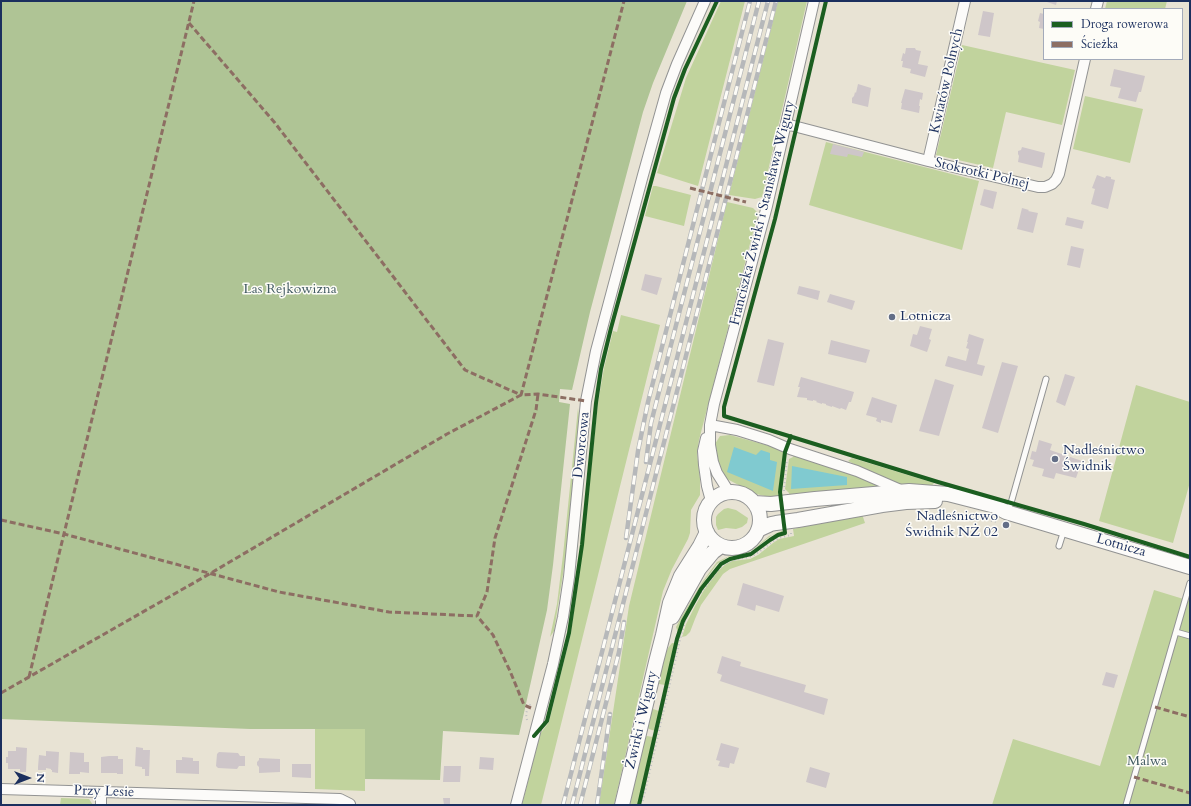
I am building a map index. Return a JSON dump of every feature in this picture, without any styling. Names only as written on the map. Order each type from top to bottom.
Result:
[{"type":"main road","points":[[728,492],[743,494],[748,497],[754,503],[759,515],[758,530],[752,540],[742,546],[732,548],[721,546],[712,540],[704,524],[704,516],[711,501],[719,495],[728,492]]},
{"type":"main road","name":"Lotnicza","points":[[754,503],[765,504],[904,492],[922,492],[948,494],[995,506],[1006,512]]},
{"type":"main road","name":"Lotnicza","points":[[758,530],[771,524],[896,503],[923,501],[953,503],[1006,512],[1190,567]]},
{"type":"main road","name":"Żwirki i Wigury","points":[[622,805],[663,635],[667,612],[681,576],[707,532]]},
{"type":"main road","name":"Żwirki i Wigury","points":[[663,635],[680,601],[699,569],[712,552],[721,546]]},
{"type":"street","name":"Dworcowa","points":[[516,805],[563,618],[569,577],[586,401],[596,351],[666,93],[705,1]]},
{"type":"street","name":"Franciszka Żwirki i Stanisława Wigury","points":[[710,425],[714,404],[767,206],[814,1]]},
{"type":"street","name":"Kwiatów Polnych","points":[[928,161],[965,1]]},
{"type":"street","name":"Stokrotki Polnej","points":[[786,124],[928,161],[1038,187],[1045,187],[1052,184],[1059,174],[1085,60]]},
{"type":"street","points":[[710,425],[737,430],[857,471],[904,492]]},
{"type":"street","points":[[710,425],[712,462],[728,492]]},
{"type":"street","points":[[710,425],[705,441],[703,458],[705,476],[711,501]]},
{"type":"street","name":"Przy Lesie","points":[[1,789],[340,799],[350,804]]},
{"type":"street","points":[[101,792],[101,805]]},
{"type":"lane","points":[[1006,512],[1010,503],[1046,379]]},
{"type":"lane","points":[[1059,546],[1064,529]]},
{"type":"lane","points":[[1126,805],[1190,583]]},
{"type":"lane","points":[[1176,632],[1190,636]]},
{"type":"path","points":[[784,502],[780,492],[785,447]]},
{"type":"path","points":[[699,595],[709,578],[721,564],[725,561],[751,554],[778,535],[785,533],[784,522]]},
{"type":"path","points":[[699,595],[722,566],[731,561],[752,556]]},
{"type":"path","points":[[641,805],[677,639],[683,621],[687,615]]},
{"type":"path","points":[[534,736],[529,714],[531,708],[541,706]]},
{"type":"green space","name":"Las Rejkowizna","points":[[1,1],[687,1],[653,83],[643,112],[590,312],[572,390],[560,389],[559,402],[570,404],[553,565],[547,610],[519,735],[443,731],[440,780],[365,779],[365,729],[250,729],[1,719]]},
{"type":"green space","points":[[721,1],[745,1],[698,186],[657,173],[686,78]]},
{"type":"green space","points":[[778,1],[807,1],[762,197],[755,199],[729,195]]},
{"type":"green space","points":[[1107,1],[1167,1],[1165,8],[1105,8]]},
{"type":"green space","points":[[962,45],[1075,70],[1062,125],[1006,112],[993,168],[936,155]]},
{"type":"green space","points":[[1085,96],[1143,109],[1130,163],[1073,149]]},
{"type":"green space","points":[[826,142],[979,181],[962,250],[809,205]]},
{"type":"green space","points":[[653,186],[691,195],[684,226],[645,216]]},
{"type":"green space","points":[[727,202],[753,208],[758,213],[699,440],[697,454],[700,478],[700,495],[691,510],[690,533],[688,539],[672,569],[663,591],[614,805],[599,805],[629,606]]},
{"type":"green space","points":[[621,315],[660,325],[541,805],[522,805],[540,734],[549,722],[571,633],[584,537],[598,403],[604,368],[613,331],[617,332]]},
{"type":"green space","points":[[1136,385],[1190,402],[1190,482],[1173,543],[1099,521]]},
{"type":"green space","points":[[578,408],[579,416],[566,555],[554,631],[550,637],[557,604],[563,555]]},
{"type":"green space","points":[[730,435],[784,450],[778,496],[756,494],[727,479],[721,472],[717,462],[715,444],[720,436]]},
{"type":"green space","points":[[794,455],[842,470],[885,487],[789,495],[785,489],[789,459]]},
{"type":"green space","points":[[852,458],[934,483],[930,488],[900,485],[848,461]]},
{"type":"green space","points":[[728,508],[736,510],[748,518],[747,523],[736,529],[726,528],[718,530],[716,525],[716,517],[724,509]]},
{"type":"green space","points":[[862,514],[865,523],[730,569],[723,574],[701,605],[690,632],[686,636],[682,637],[686,624],[704,590],[719,570],[726,564],[732,561],[750,559],[758,555],[779,539],[794,536],[793,529]]},
{"type":"green space","points":[[782,531],[772,535],[754,549],[750,551],[769,536]]},
{"type":"green space","points":[[750,551],[728,557],[717,564],[700,587],[684,615],[678,633],[676,627],[682,616],[703,581],[717,562],[731,555]]},
{"type":"green space","name":"Malwa","points":[[1154,590],[1190,601],[1190,805],[992,805],[1013,739],[1100,766]]},
{"type":"green space","points":[[672,643],[675,643],[665,685],[659,684],[658,681],[663,659]]},
{"type":"green space","points":[[653,709],[659,711],[655,731],[647,727],[650,711]]},
{"type":"green space","points":[[315,729],[365,729],[365,791],[315,789]]},
{"type":"green space","points":[[647,736],[653,737],[638,805],[630,805],[643,738]]},
{"type":"green space","points":[[61,798],[89,799],[93,805],[60,805]]},
{"type":"water","points":[[734,447],[756,455],[761,450],[770,453],[770,460],[777,462],[773,491],[727,472]]},
{"type":"water","points":[[792,466],[847,477],[847,485],[791,489]]},
{"type":"building","points":[[1044,1],[1057,1],[1056,5]]},
{"type":"building","points":[[983,11],[994,13],[990,37],[978,35]]},
{"type":"building","points":[[1040,13],[1043,14],[1043,29],[1039,28],[1040,22],[1038,21]]},
{"type":"building","points":[[906,48],[915,48],[916,50],[921,51],[918,64],[928,66],[925,77],[910,73],[911,69],[902,67],[903,61],[901,61],[903,53],[905,54]]},
{"type":"building","points":[[1114,69],[1145,76],[1141,92],[1139,92],[1136,102],[1118,98],[1121,88],[1110,86]]},
{"type":"building","points":[[858,84],[871,88],[868,107],[852,103],[852,98],[855,92],[856,93]]},
{"type":"building","points":[[905,89],[923,93],[922,100],[920,99],[919,113],[901,109]]},
{"type":"building","points":[[833,144],[864,152],[862,157],[848,154],[847,157],[830,154]]},
{"type":"building","points":[[1022,147],[1045,153],[1042,168],[1018,162],[1018,151],[1021,150]]},
{"type":"building","points":[[1097,175],[1105,178],[1106,176],[1111,177],[1111,179],[1115,180],[1108,209],[1091,204],[1095,189],[1092,188]]},
{"type":"building","points":[[984,189],[997,192],[993,209],[980,205]]},
{"type":"building","points":[[1022,208],[1038,213],[1033,233],[1017,229]]},
{"type":"building","points":[[1067,217],[1084,221],[1082,229],[1065,225]]},
{"type":"building","points":[[1071,246],[1084,249],[1080,268],[1067,265]]},
{"type":"building","points":[[645,274],[662,278],[657,295],[641,290]]},
{"type":"building","points":[[799,286],[820,291],[818,300],[797,294]]},
{"type":"building","points":[[830,294],[855,301],[852,310],[827,302]]},
{"type":"building","name":"Lotnicza","points":[[891,314],[895,315],[893,321],[889,319]]},
{"type":"building","points":[[920,326],[932,329],[929,339],[931,340],[927,352],[910,346],[913,334],[917,335]]},
{"type":"building","points":[[969,334],[984,339],[977,364],[985,366],[982,376],[945,366],[948,356],[966,361],[969,349],[966,348]]},
{"type":"building","points":[[768,339],[784,343],[774,386],[757,382]]},
{"type":"building","points":[[831,340],[870,350],[866,363],[828,354]]},
{"type":"building","points":[[1002,362],[1018,366],[998,433],[982,428]]},
{"type":"building","points":[[1065,374],[1075,377],[1065,406],[1056,402]]},
{"type":"building","points":[[801,377],[854,392],[851,402],[849,402],[846,410],[816,402],[817,401],[807,400],[807,398],[797,397]]},
{"type":"building","points":[[935,379],[954,385],[939,436],[919,431]]},
{"type":"building","points":[[872,397],[897,405],[892,423],[881,420],[881,423],[876,421],[877,418],[866,415]]},
{"type":"building","name":"Nadleśnictwo Świdnik","points":[[1039,440],[1052,444],[1050,450],[1082,461],[1076,478],[1056,473],[1054,479],[1042,476],[1044,469],[1032,466],[1034,460],[1030,459],[1032,451],[1036,452]]},
{"type":"building","points":[[743,583],[784,596],[779,612],[756,605],[755,611],[737,605]]},
{"type":"building","points":[[722,656],[741,662],[740,666],[806,685],[804,692],[828,699],[824,715],[720,681],[722,675],[717,673]]},
{"type":"building","points":[[1106,672],[1118,675],[1114,688],[1102,685]]},
{"type":"building","points":[[721,743],[739,748],[734,764],[730,763],[729,768],[718,766],[720,761],[716,760]]},
{"type":"building","points":[[16,747],[27,748],[26,772],[20,772],[20,769],[8,769],[6,757],[8,757],[8,751],[16,751]]},
{"type":"building","points":[[136,747],[143,748],[143,750],[150,750],[149,776],[145,776],[145,769],[135,766]]},
{"type":"building","points":[[46,751],[59,752],[58,773],[52,772],[51,769],[46,768],[46,770],[38,770],[39,755],[46,756]]},
{"type":"building","points":[[70,752],[84,753],[84,762],[89,762],[89,773],[80,772],[80,774],[69,774]]},
{"type":"building","points":[[219,752],[238,753],[240,756],[245,756],[245,766],[239,766],[237,769],[218,768],[216,766],[217,754]]},
{"type":"building","points":[[118,756],[118,759],[123,759],[123,774],[101,773],[101,757]]},
{"type":"building","points":[[182,757],[193,758],[193,761],[199,761],[199,774],[176,773],[176,760],[182,760]]},
{"type":"building","points":[[480,757],[494,758],[493,770],[479,769]]},
{"type":"building","points":[[259,758],[280,759],[280,772],[259,773],[257,762]]},
{"type":"building","points":[[292,764],[311,764],[311,778],[292,777]]},
{"type":"building","points":[[444,766],[461,766],[460,782],[443,782]]},
{"type":"building","points":[[810,767],[830,773],[826,788],[806,782]]},
{"type":"building","points":[[443,798],[450,798],[450,805],[444,805]]},
{"type":"railway","points":[[626,538],[638,451],[648,402],[750,1]]},
{"type":"railway","points":[[646,462],[651,423],[759,1]]},
{"type":"railway","points":[[563,805],[768,1]]},
{"type":"railway","points":[[572,805],[776,1]]},
{"type":"railway","points":[[580,805],[619,652],[624,622]]},
{"type":"railway","points":[[597,805],[610,714]]},
{"type":"marked path","points":[[29,677],[194,1]]},
{"type":"marked path","points":[[189,23],[275,123],[465,370],[521,395],[624,1]]},
{"type":"marked path","points":[[690,188],[746,202]]},
{"type":"marked path","points":[[1,693],[211,573],[447,434],[521,395],[538,394],[586,401]]},
{"type":"marked path","points":[[531,708],[524,705],[493,635],[477,616],[487,592],[495,538],[536,410],[538,394]]},
{"type":"marked path","points":[[1,520],[64,534],[279,592],[389,612],[477,616]]},
{"type":"marked path","points":[[1155,707],[1190,717]]},
{"type":"marked path","points":[[1134,777],[1190,793]]},
{"type":"cycle path","points":[[534,736],[547,721],[569,633],[582,545],[596,403],[601,369],[611,328],[674,98],[685,69],[717,1]]},
{"type":"cycle path","points":[[826,1],[775,219],[724,407],[724,416],[1190,557]]},
{"type":"cycle path","points":[[639,805],[677,639],[683,621],[701,589],[721,564],[730,559],[751,554],[778,535],[785,533],[780,492],[785,452],[791,436]]},
{"type":"place","name":"Lotnicza","points":[[892,317]]},
{"type":"place","name":"Nadleśnictwo Świdnik","points":[[1055,459]]},
{"type":"place","name":"Nadleśnictwo Świdnik NŻ 02","points":[[1006,525]]}]
